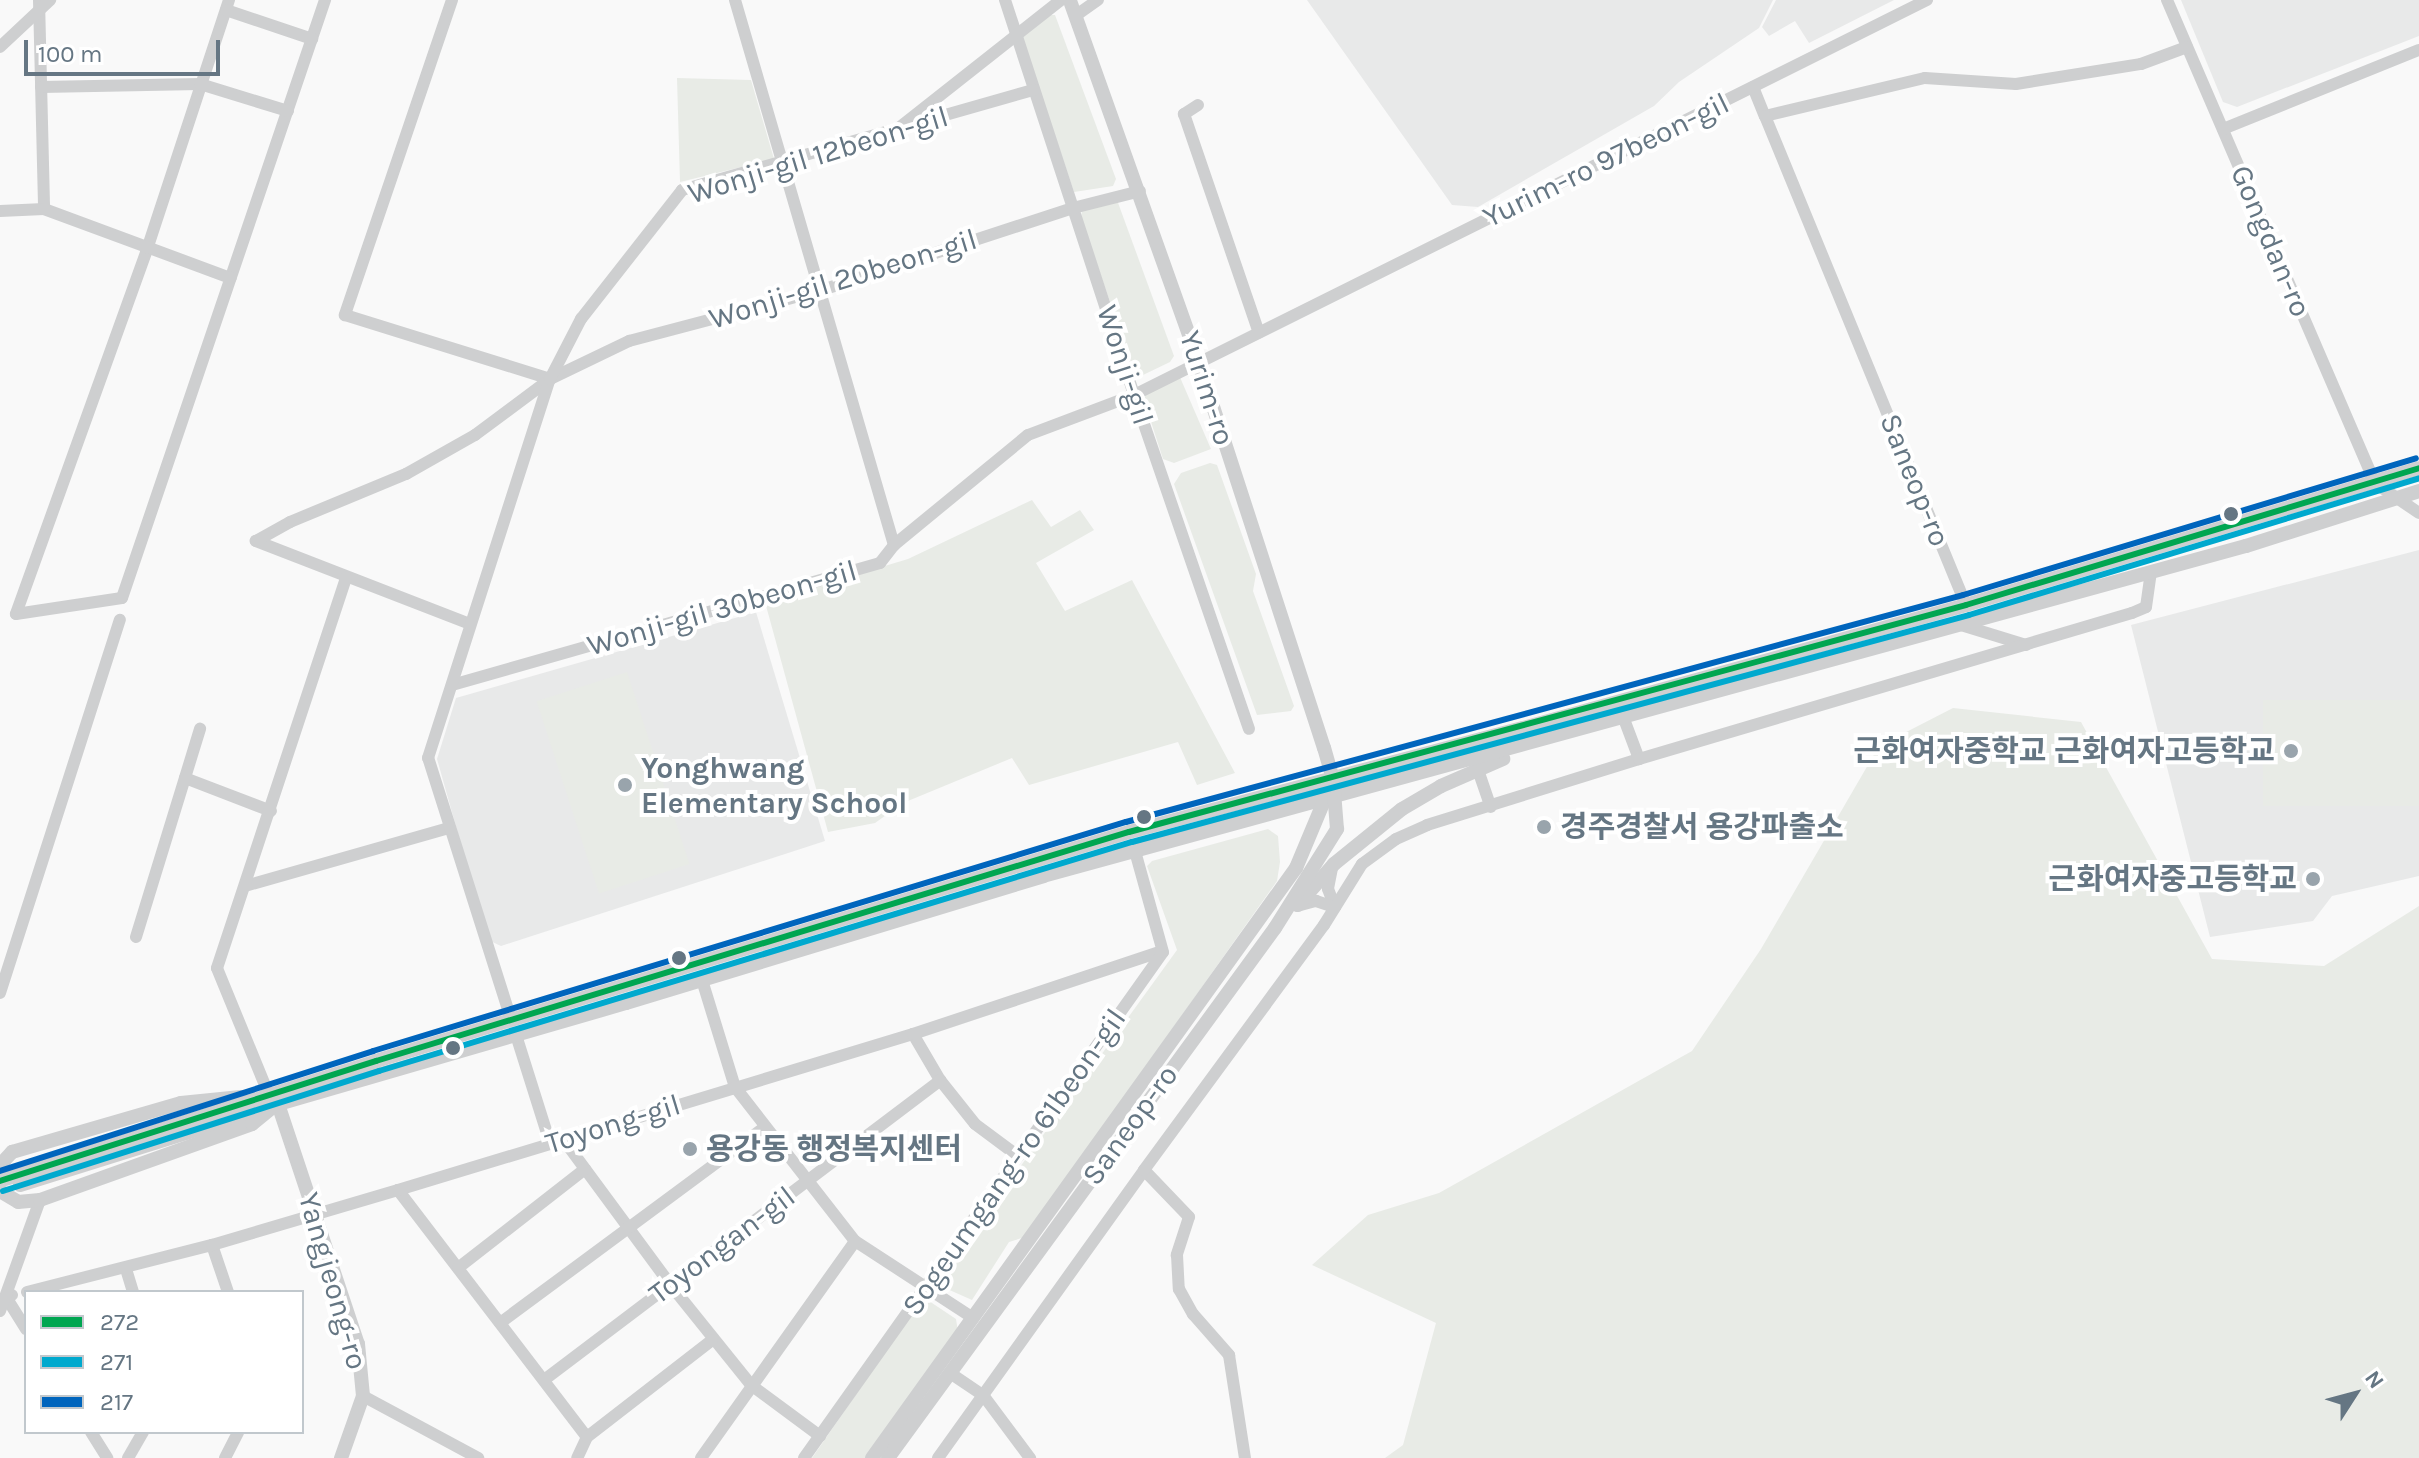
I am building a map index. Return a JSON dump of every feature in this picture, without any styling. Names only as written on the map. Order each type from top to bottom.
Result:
[{"type":"street","points":[[312,39],[227,5],[148,247],[16,614],[122,598],[288,111],[312,39],[325,0]]},
{"type":"street","points":[[452,0],[345,315],[550,379]]},
{"type":"street","points":[[735,0],[894,545]]},
{"type":"street","name":"Wonji-gil","points":[[1005,0],[1134,395],[1249,729]]},
{"type":"street","points":[[895,132],[1061,0]]},
{"type":"street","name":"Yurim-ro","points":[[1070,0],[1199,363],[1333,779]]},
{"type":"street","points":[[1075,16],[1098,0]]},
{"type":"street","points":[[1753,87],[1927,0]]},
{"type":"street","name":"Gongdan-ro","points":[[2167,0],[2375,483]]},
{"type":"street","points":[[0,47],[43,3]]},
{"type":"street","points":[[43,3],[41,87],[44,209]]},
{"type":"street","name":"Yurim-ro 97beon-gil","points":[[1199,363],[1753,87],[1765,116],[1925,78],[2016,84],[2141,64],[2187,47]]},
{"type":"street","points":[[2223,129],[2419,50]]},
{"type":"street","points":[[41,87],[200,84],[288,111]]},
{"type":"street","name":"Wonji-gil 12beon-gil","points":[[511,1019],[428,758],[550,379],[581,319],[682,190],[895,132],[1034,90]]},
{"type":"street","points":[[1198,105],[1184,114],[1259,333]]},
{"type":"street","name":"Saneop-ro","points":[[1765,116],[1966,605]]},
{"type":"street","name":"Wonji-gil 20beon-gil","points":[[550,379],[629,341],[822,290],[1073,208],[1140,191]]},
{"type":"street","points":[[0,211],[44,209],[231,278]]},
{"type":"street","name":"Wonji-gil 30beon-gil","points":[[452,685],[880,563],[894,545],[1028,435],[1134,395],[1199,363]]},
{"type":"street","name":"Wonji-gil 12beon-gil","points":[[470,624],[256,541],[290,522],[406,474],[475,435],[550,379]]},
{"type":"street","points":[[3,1181],[12,1152],[181,1103],[274,1101],[511,1019],[1129,832],[1966,605],[2419,468]]},
{"type":"street","points":[[2375,483],[2419,513]]},
{"type":"street","points":[[3,1181],[274,1101],[516,1035],[1135,851],[2151,573],[2419,491]]},
{"type":"street","points":[[938,1458],[1335,907],[1362,864],[1398,837],[1427,825],[1639,759],[2146,607],[2151,573]]},
{"type":"street","points":[[274,1101],[217,968],[346,578]]},
{"type":"street","points":[[0,993],[4,965],[120,620]]},
{"type":"street","points":[[1961,625],[2026,645]]},
{"type":"street","points":[[1624,719],[1639,759]]},
{"type":"street","points":[[136,937],[200,729]]},
{"type":"street","points":[[1275,928],[1334,864],[1402,809],[1478,770],[1571,734]]},
{"type":"street","points":[[1478,770],[1491,807]]},
{"type":"street","points":[[185,778],[271,811]]},
{"type":"street","name":"Saneop-ro","points":[[872,1458],[1296,868],[1329,798],[1333,779]]},
{"type":"street","name":"Saneop-ro","points":[[888,1458],[1275,928],[1337,829],[1329,798]]},
{"type":"street","points":[[245,886],[449,828]]},
{"type":"street","points":[[1135,851],[1162,951]]},
{"type":"street","points":[[1334,864],[1328,876],[1328,889],[1335,907]]},
{"type":"street","points":[[1297,906],[1316,901],[1335,907]]},
{"type":"street","name":"Toyong-gil","points":[[35,1290],[126,1269],[398,1190],[913,1034],[1162,951]]},
{"type":"street","name":"Sogeumgang-ro 61beon-gil","points":[[804,1458],[1162,951]]},
{"type":"street","points":[[702,980],[735,1087],[855,1241],[973,1318]]},
{"type":"street","points":[[913,1034],[940,1080],[975,1124],[1018,1156]]},
{"type":"street","points":[[516,1035],[557,1141],[585,1169],[712,1340],[751,1385],[820,1436]]},
{"type":"street","name":"Toyongan-gil","points":[[544,1380],[940,1080]]},
{"type":"street","points":[[3,1181],[18,1202],[40,1200],[252,1124],[274,1101]]},
{"type":"street","name":"Yangjeong-ro","points":[[274,1101],[358,1344],[363,1396],[341,1458]]},
{"type":"street","points":[[500,1323],[627,1226],[765,1127]]},
{"type":"street","points":[[458,1268],[585,1169]]},
{"type":"street","points":[[1144,1170],[1189,1217],[1177,1255],[1179,1289],[1193,1314],[1229,1355],[1245,1458]]},
{"type":"street","points":[[398,1190],[587,1437]]},
{"type":"street","points":[[0,1311],[40,1200]]},
{"type":"street","points":[[701,1458],[855,1241]]},
{"type":"street","points":[[212,1245],[227,1290]]},
{"type":"street","points":[[126,1269],[132,1290]]},
{"type":"street","name":"Toyong-gil","points":[[6,1297],[24,1292]]},
{"type":"street","points":[[6,1297],[24,1326]]},
{"type":"street","points":[[577,1458],[587,1437],[712,1340]]},
{"type":"street","points":[[950,1373],[983,1395],[1030,1458]]},
{"type":"street","points":[[363,1396],[478,1458]]},
{"type":"street","points":[[92,1434],[107,1458]]},
{"type":"street","points":[[128,1458],[142,1434]]},
{"type":"street","points":[[225,1458],[237,1434]]},
{"type":"shaded area","points":[[1307,0],[1773,0],[1759,28],[1679,82],[1654,106],[1478,207],[1452,205]]},
{"type":"shaded area","points":[[1776,0],[1894,0],[1809,43],[1795,21],[1769,36],[1762,27]]},
{"type":"shaded area","points":[[2181,0],[2419,0],[2419,36],[2237,107],[2223,102]]},
{"type":"shaded area","points":[[1055,15],[1116,179],[1113,186],[1074,192],[1021,35]]},
{"type":"shaded area","points":[[677,78],[751,80],[774,159],[680,182]]},
{"type":"shaded area","points":[[1117,200],[1174,356],[1170,362],[1143,375],[1134,371],[1081,218],[1082,211]]},
{"type":"shaded area","points":[[1179,375],[1211,449],[1174,463],[1163,459],[1144,400],[1146,392]]},
{"type":"shaded area","points":[[1210,463],[1217,465],[1256,574],[1253,591],[1294,706],[1291,711],[1257,715],[1174,484],[1181,473]]},
{"type":"shaded area","points":[[1032,500],[1051,527],[1080,510],[1094,530],[1036,563],[1065,611],[1132,580],[1235,773],[1197,785],[1178,742],[1029,785],[1012,758],[903,803],[875,823],[828,832],[765,602],[908,559]]},
{"type":"shaded area","name":"근화여자중학교 근화여자고등학교","points":[[2419,550],[2419,876],[2332,896],[2313,921],[2210,937],[2131,625]]},
{"type":"shaded area","name":"Yonghwang Elementary School","points":[[756,612],[825,841],[501,946],[488,940],[437,759],[456,698]]},
{"type":"shaded area","points":[[627,672],[689,864],[599,893],[537,701]]},
{"type":"shaded area","points":[[2263,700],[2419,700],[2419,806],[2263,806]]},
{"type":"shaded area","points":[[1953,708],[2081,722],[2212,959],[2324,966],[2419,906],[2419,1458],[1385,1458],[1403,1445],[1436,1323],[1312,1265],[1368,1215],[1439,1193],[1692,1051],[1761,949],[1879,746]]},
{"type":"shaded area","points":[[1268,829],[1278,836],[1280,862],[1277,881],[1025,1237],[1009,1242],[972,1300],[945,1288],[941,1276],[1177,950],[1147,866],[1152,861]]},
{"type":"shaded area","points":[[929,1301],[956,1319],[958,1332],[868,1458],[812,1458],[919,1303]]},
{"type":"transit line","name":"217","points":[[0,1171],[373,1051],[1126,822],[1963,595],[2416,458]]},
{"type":"transit line","name":"272","points":[[0,1181],[376,1061],[1129,832],[1966,605],[2419,468]]},
{"type":"transit line","name":"271","points":[[3,1191],[379,1071],[1132,842],[1969,615],[2419,478]]},
{"type":"place","name":"근화여자중학교 근화여자고등학교","points":[[2291,751]]},
{"type":"place","name":"Yonghwang Elementary School","points":[[625,785]]},
{"type":"place","name":"경주경찰서 용강파출소","points":[[1544,827]]},
{"type":"place","name":"근화여자중고등학교","points":[[2313,879]]},
{"type":"place","name":"용강동 행정복지센터","points":[[690,1149]]}]
